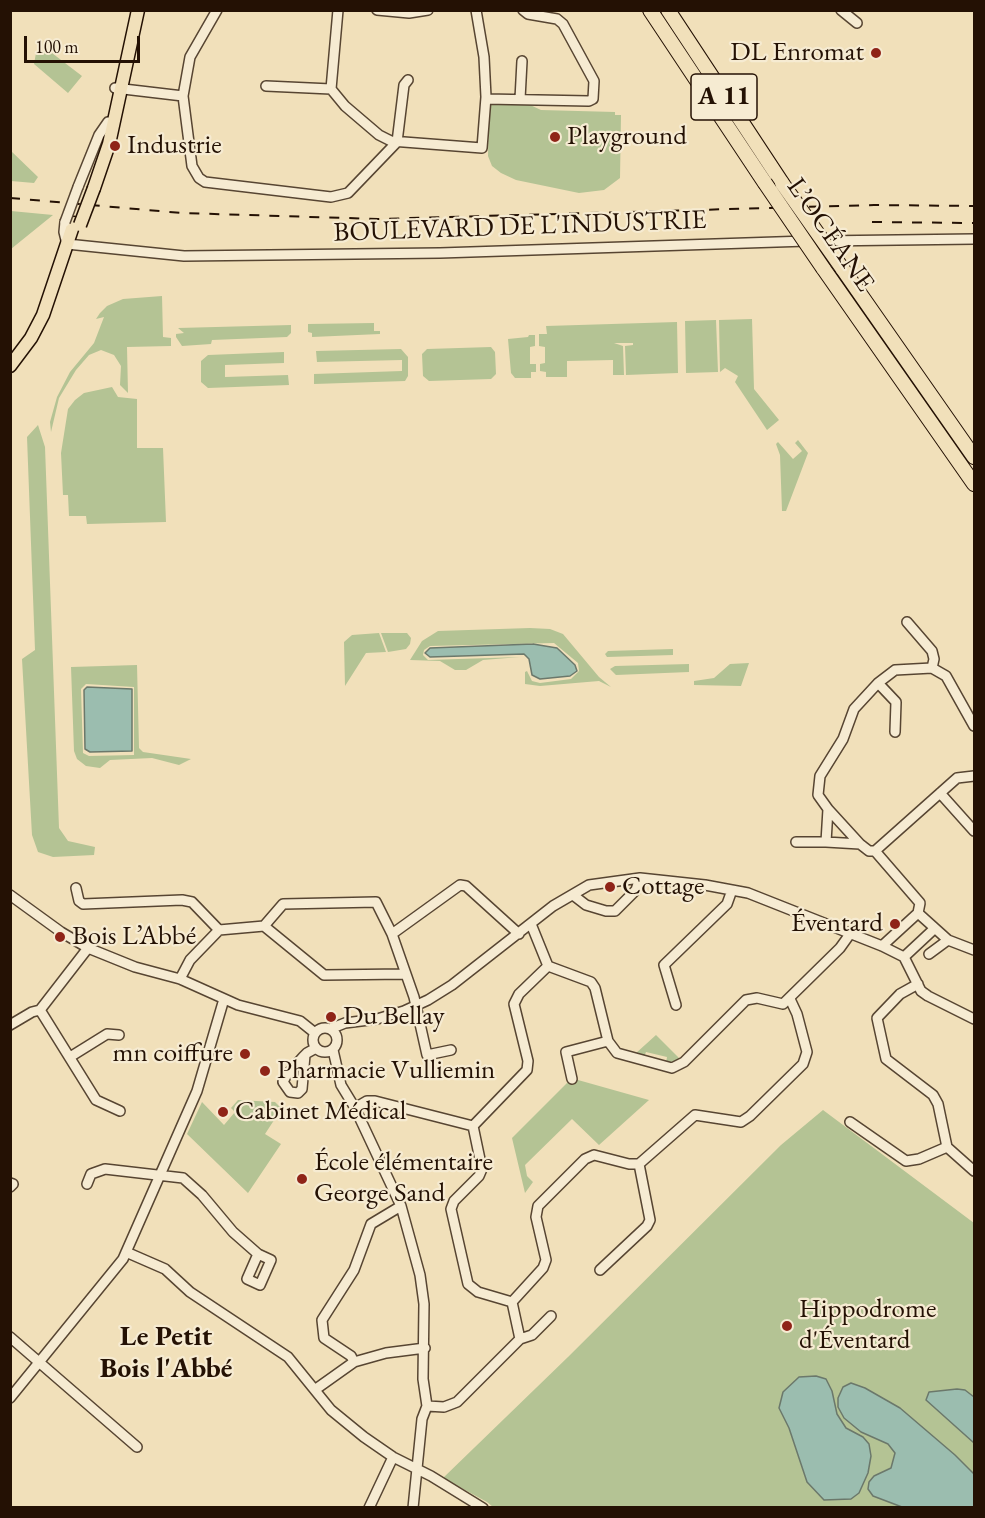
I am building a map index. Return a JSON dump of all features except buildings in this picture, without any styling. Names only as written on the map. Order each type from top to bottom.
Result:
[{"type":"highway","name":"L’OCÉANE","points":[[650,10],[823,268],[975,484]]},
{"type":"highway","name":"L’OCÉANE","points":[[668,10],[782,183],[975,457]]},
{"type":"main road","points":[[87,187],[109,144],[132,10]]},
{"type":"main road","points":[[10,366],[34,333],[70,244],[73,223],[108,122],[138,10]]},
{"type":"street","points":[[217,10],[190,57],[183,96],[192,166],[199,178],[215,184],[337,196],[356,187],[397,142],[404,85],[408,80]]},
{"type":"street","points":[[338,10],[331,89],[345,106],[379,135],[397,142],[482,148],[486,99],[484,57],[476,10]]},
{"type":"street","points":[[376,10],[416,12],[428,10]]},
{"type":"street","points":[[486,99],[591,101],[594,97],[595,86],[563,24],[557,19],[528,14],[523,10]]},
{"type":"street","points":[[842,10],[857,23]]},
{"type":"street","points":[[520,99],[522,61]]},
{"type":"street","points":[[266,86],[331,89]]},
{"type":"street","points":[[118,88],[183,96]]},
{"type":"street","name":"BOULEVARD DE L'INDUSTRIE","points":[[70,244],[184,256],[249,256],[975,239]]},
{"type":"street","points":[[907,622],[932,651],[933,668]]},
{"type":"street","points":[[975,726],[946,676],[933,668],[894,670],[878,683],[854,709],[843,739],[818,785],[818,795],[860,844],[869,851],[875,851],[957,778],[975,776]]},
{"type":"street","points":[[878,683],[897,702],[895,732]]},
{"type":"street","points":[[940,793],[975,831]]},
{"type":"street","points":[[826,843],[828,809]]},
{"type":"street","points":[[796,842],[860,844]]},
{"type":"street","points":[[875,851],[920,903],[918,914],[882,946]]},
{"type":"street","points":[[573,895],[586,905],[606,911],[615,911],[636,890],[640,878]]},
{"type":"street","points":[[333,1050],[324,1052],[316,1048],[313,1042],[315,1033],[323,1028],[335,1030],[416,1006],[452,985],[553,906],[589,885],[640,878],[732,890],[762,898],[882,946],[904,957],[918,984],[928,996],[975,1019]]},
{"type":"street","points":[[392,934],[460,885],[466,886],[519,934]]},
{"type":"street","points":[[76,888],[79,901],[85,905],[182,900],[192,902],[219,930]]},
{"type":"street","points":[[676,1005],[664,965],[727,904],[732,890]]},
{"type":"street","points":[[10,895],[61,932],[88,948],[135,967],[180,979],[224,999],[261,1012],[295,1020],[308,1025],[315,1033]]},
{"type":"street","points":[[180,979],[190,960],[219,930],[264,926],[283,904],[372,901],[379,905],[392,934],[416,1006],[427,1055],[450,1050]]},
{"type":"street","points":[[918,914],[948,940],[975,950]]},
{"type":"street","points":[[531,924],[548,966],[591,982],[595,988],[608,1041],[612,1048],[622,1056],[665,1067],[678,1066],[746,1000],[757,998],[778,1005],[790,999],[840,948],[850,934]]},
{"type":"street","points":[[264,926],[324,975],[405,974]]},
{"type":"street","points":[[904,957],[934,929]]},
{"type":"street","points":[[929,954],[948,940]]},
{"type":"street","points":[[10,1025],[32,1011],[40,1010],[88,948]]},
{"type":"street","points":[[473,1126],[527,1070],[528,1061],[514,1004],[519,994],[548,966]]},
{"type":"street","points":[[918,984],[905,991],[880,1013],[877,1023],[886,1059],[937,1101],[947,1147],[975,1171]]},
{"type":"street","points":[[10,1398],[119,1265],[126,1252],[197,1091],[224,999]]},
{"type":"street","points":[[639,1164],[695,1115],[732,1123],[745,1120],[803,1064],[807,1052],[797,1014],[790,999]]},
{"type":"street","points":[[40,1010],[96,1100],[120,1111]]},
{"type":"street","points":[[335,1030],[337,1042],[333,1050],[341,1085],[355,1108],[401,1206],[420,1275],[425,1348],[423,1379],[427,1406],[422,1419],[413,1508]]},
{"type":"street","points":[[70,1057],[107,1034],[119,1035]]},
{"type":"street","points":[[572,1079],[566,1052],[608,1041]]},
{"type":"street","points":[[305,1055],[316,1048]]},
{"type":"street","points":[[355,1108],[368,1101],[375,1101],[473,1126]]},
{"type":"street","points":[[850,1122],[906,1161],[919,1159],[947,1147]]},
{"type":"street","points":[[473,1126],[482,1168],[479,1176],[454,1201],[451,1214],[468,1284],[478,1292],[512,1302]]},
{"type":"street","points":[[512,1302],[545,1264],[537,1217],[540,1202],[590,1156],[639,1164]]},
{"type":"street","points":[[600,1270],[647,1226],[650,1220],[639,1164]]},
{"type":"street","points":[[87,1184],[91,1174],[101,1169],[183,1178],[191,1183],[226,1226],[258,1254]]},
{"type":"street","points":[[354,1362],[351,1356],[324,1338],[322,1320],[354,1270],[371,1224],[401,1206]]},
{"type":"street","points":[[126,1252],[165,1269],[190,1292],[288,1357],[337,1416],[393,1456],[483,1508]]},
{"type":"street","points":[[512,1302],[520,1340]]},
{"type":"street","points":[[427,1406],[438,1408],[457,1402],[520,1340],[532,1335],[551,1316]]},
{"type":"street","points":[[10,1337],[137,1447]]},
{"type":"street","points":[[316,1389],[354,1362],[386,1353],[425,1348]]},
{"type":"street","points":[[369,1508],[393,1456]]},
{"type":"green space","points":[[48,50],[82,76],[68,93],[34,64],[36,53]]},
{"type":"green space","name":"Playground","points":[[493,103],[528,104],[541,110],[615,112],[615,115],[621,115],[620,178],[604,190],[579,193],[516,180],[501,173],[492,166],[488,156],[489,106]]},
{"type":"green space","points":[[10,150],[38,177],[34,183],[11,181]]},
{"type":"green space","points":[[11,211],[53,215],[11,249]]},
{"type":"green space","points":[[162,296],[163,337],[171,338],[171,346],[127,347],[128,393],[120,385],[121,366],[114,355],[101,350],[89,355],[76,370],[59,398],[51,432],[50,422],[57,397],[70,372],[94,343],[104,317],[96,319],[100,313],[107,306],[123,299]]},
{"type":"green space","points":[[752,319],[754,389],[779,420],[767,430],[735,382],[738,376],[725,368],[720,372],[719,320]]},
{"type":"green space","points":[[716,320],[718,372],[686,373],[685,321]]},
{"type":"green space","points":[[677,322],[678,373],[626,375],[625,346],[633,345],[633,343],[614,343],[623,346],[624,375],[613,375],[613,360],[567,361],[567,377],[546,377],[546,372],[540,371],[540,364],[545,363],[545,347],[539,346],[539,334],[547,334],[546,326]]},
{"type":"green space","points":[[374,323],[374,331],[380,331],[380,334],[312,337],[312,333],[308,332],[308,324]]},
{"type":"green space","points":[[291,325],[291,333],[287,337],[212,340],[211,344],[182,346],[176,337],[176,334],[184,333],[178,328]]},
{"type":"green space","points":[[535,335],[535,346],[530,347],[530,364],[536,364],[536,372],[531,372],[531,378],[515,378],[511,373],[508,339]]},
{"type":"green space","points":[[491,347],[495,352],[496,374],[491,379],[429,381],[423,376],[422,354],[427,349]]},
{"type":"green space","points":[[401,349],[408,357],[408,376],[405,381],[314,384],[314,374],[402,371],[402,360],[317,362],[316,351]]},
{"type":"green space","points":[[284,352],[284,363],[225,365],[225,377],[288,375],[289,385],[208,388],[201,382],[201,361],[208,355]]},
{"type":"green space","points":[[112,387],[118,397],[137,399],[137,448],[163,448],[166,522],[87,524],[86,516],[69,516],[68,495],[63,495],[61,453],[68,409],[84,393]]},
{"type":"green space","points":[[38,425],[45,447],[59,828],[68,841],[95,847],[94,855],[53,857],[38,852],[32,835],[22,659],[35,650],[27,437]]},
{"type":"green space","points":[[798,440],[808,453],[786,511],[782,511],[780,455],[776,444],[778,442],[793,459],[802,451],[795,443]]},
{"type":"green space","points":[[550,629],[563,634],[599,677],[611,687],[599,681],[540,686],[525,684],[525,672],[527,671],[532,681],[540,683],[571,679],[579,671],[578,663],[554,643],[430,646],[424,650],[423,655],[428,660],[520,657],[483,660],[466,670],[455,670],[440,661],[410,660],[422,641],[438,631]]},
{"type":"green space","points":[[379,633],[386,652],[366,653],[345,686],[344,642],[352,635]]},
{"type":"green space","points":[[381,633],[407,633],[411,638],[410,644],[406,649],[388,652]]},
{"type":"green space","points":[[673,649],[673,655],[607,657],[605,654],[608,651]]},
{"type":"green space","points":[[749,663],[741,686],[694,685],[694,681],[714,678],[730,664]]},
{"type":"green space","points":[[689,664],[689,672],[616,675],[610,669],[615,666]]},
{"type":"green space","points":[[137,665],[139,748],[143,752],[191,759],[179,765],[152,758],[110,760],[100,768],[86,766],[77,759],[74,751],[71,667]],"holes":[[[86,684],[134,687],[134,755],[89,756],[83,753],[81,689]]]},
{"type":"green space","points":[[656,1035],[680,1059],[666,1063],[667,1057],[646,1052],[644,1057],[635,1054]]},
{"type":"green space","points":[[578,1080],[649,1100],[599,1145],[572,1119],[525,1165],[527,1176],[533,1182],[525,1193],[512,1138],[569,1081]]},
{"type":"green space","points":[[238,1100],[275,1102],[279,1106],[284,1105],[265,1134],[281,1144],[248,1193],[187,1134],[202,1102],[224,1125],[235,1112],[231,1108]]},
{"type":"green space","name":"Hippodrome d'Éventard","points":[[823,1110],[974,1223],[974,1507],[493,1507],[443,1478],[781,1145]]},
{"type":"shaded area","points":[[533,644],[557,648],[575,665],[577,671],[570,676],[540,679],[532,675],[529,659],[524,654],[430,657],[425,653],[430,648]]},
{"type":"shaded area","points":[[87,687],[132,689],[132,751],[90,752],[85,749],[84,690]]},
{"type":"shaded area","points":[[816,1376],[826,1379],[832,1391],[837,1414],[846,1428],[863,1437],[869,1444],[871,1456],[868,1473],[859,1493],[851,1499],[824,1500],[807,1482],[789,1428],[779,1408],[783,1392],[799,1377]]},
{"type":"shaded area","points":[[851,1383],[865,1388],[900,1408],[974,1474],[974,1507],[902,1507],[873,1496],[868,1489],[869,1482],[874,1476],[891,1468],[895,1453],[888,1444],[861,1432],[844,1418],[838,1407],[838,1398],[843,1387]]},
{"type":"shaded area","points":[[965,1390],[974,1397],[974,1443],[926,1400],[929,1392]]},
{"type":"railway","points":[[10,198],[182,213],[378,219],[874,205],[974,206]]},
{"type":"railway","points":[[872,222],[974,223]]},
{"type":"place","name":"DL Enromat","points":[[876,53]]},
{"type":"place","name":"Playground","points":[[555,137]]},
{"type":"place","name":"Industrie","points":[[115,146]]},
{"type":"place","name":"Cottage","points":[[610,887]]},
{"type":"place","name":"Éventard","points":[[895,924]]},
{"type":"place","name":"Bois L’Abbé","points":[[60,937]]},
{"type":"place","name":"Du Bellay","points":[[331,1017]]},
{"type":"place","name":"mn coiffure","points":[[245,1054]]},
{"type":"place","name":"Pharmacie Vulliemin","points":[[265,1071]]},
{"type":"place","name":"Cabinet Médical","points":[[223,1112]]},
{"type":"place","name":"École élémentaire George Sand","points":[[302,1179]]},
{"type":"place","name":"Hippodrome d'Éventard","points":[[787,1326]]},
{"type":"district","name":"Le Petit Bois l'Abbé","points":[[166,1353]]}]
